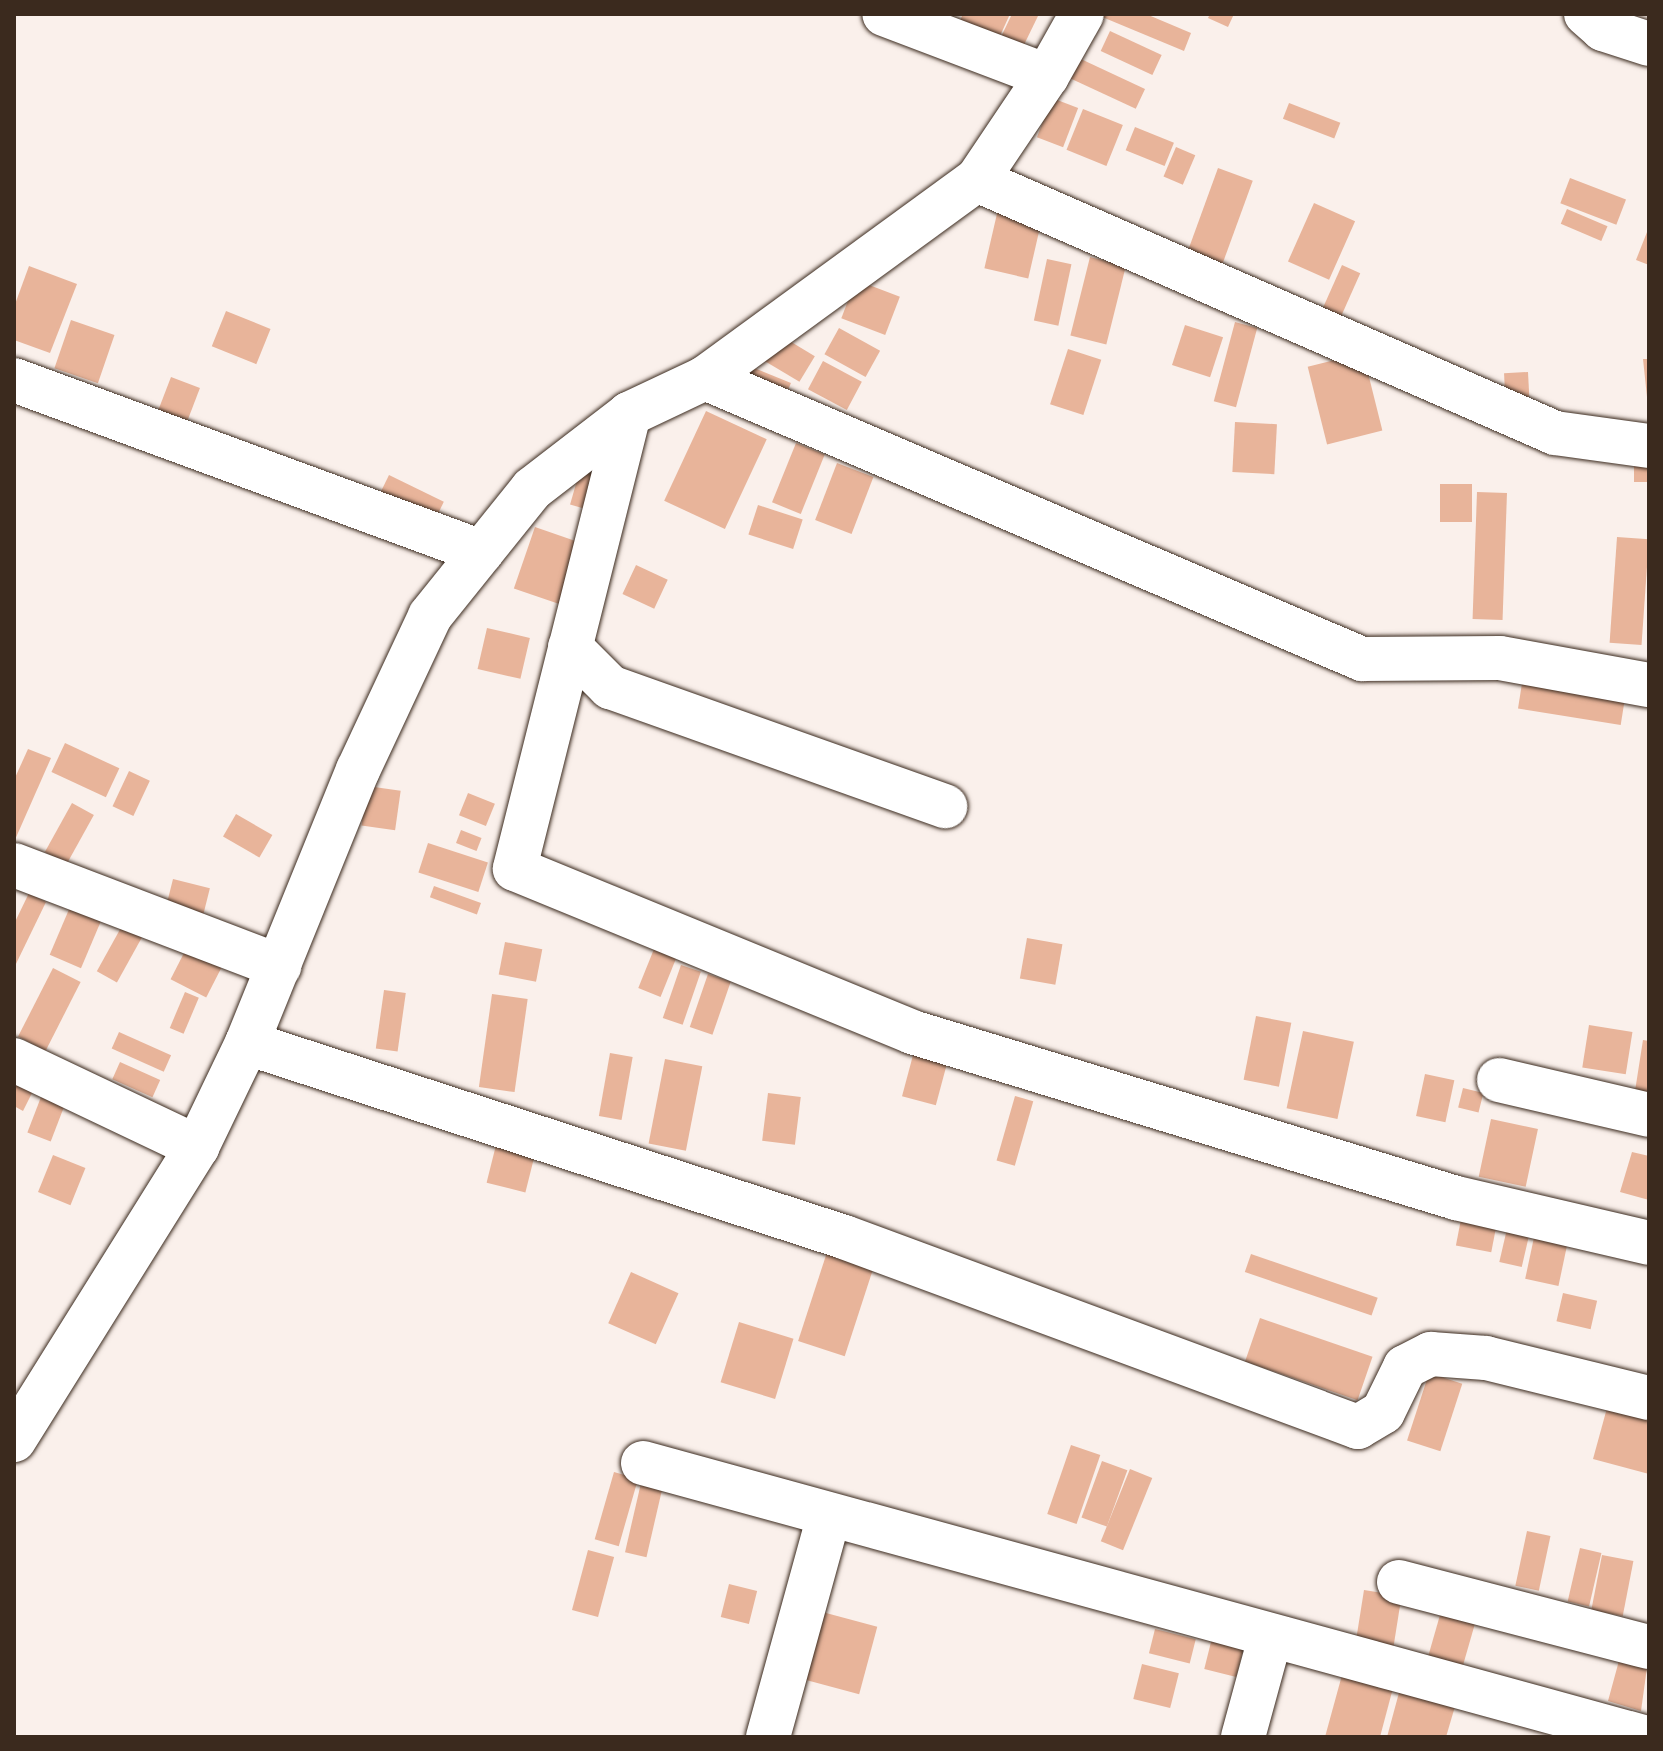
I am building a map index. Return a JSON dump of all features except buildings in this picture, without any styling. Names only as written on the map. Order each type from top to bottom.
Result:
[{"type":"street","points":[[884,14],[1047,76]]},
{"type":"street","points":[[14,1440],[197,1147],[247,1043],[358,770],[430,616],[532,489],[629,414],[705,378],[977,180],[1047,76],[1082,14]]},
{"type":"street","points":[[1586,14],[1603,29],[1649,44]]},
{"type":"street","points":[[977,180],[1555,433],[1649,446]]},
{"type":"street","points":[[705,378],[1362,659],[1500,658],[1649,685]]},
{"type":"street","points":[[14,380],[481,552]]},
{"type":"street","points":[[629,414],[515,869],[912,1032],[1456,1198],[1649,1243]]},
{"type":"street","points":[[570,647],[610,687],[945,806]]},
{"type":"street","points":[[14,865],[279,966]]},
{"type":"street","points":[[247,1043],[844,1237],[1358,1427],[1383,1412],[1405,1367],[1431,1354],[1486,1358],[1649,1398]]},
{"type":"street","points":[[14,1060],[197,1147]]},
{"type":"street","points":[[1499,1080],[1649,1115]]},
{"type":"street","points":[[643,1463],[1270,1638],[1643,1737]]},
{"type":"street","points":[[768,1737],[829,1515]]},
{"type":"street","points":[[1399,1582],[1649,1647]]},
{"type":"street","points":[[1243,1737],[1270,1638]]}]
